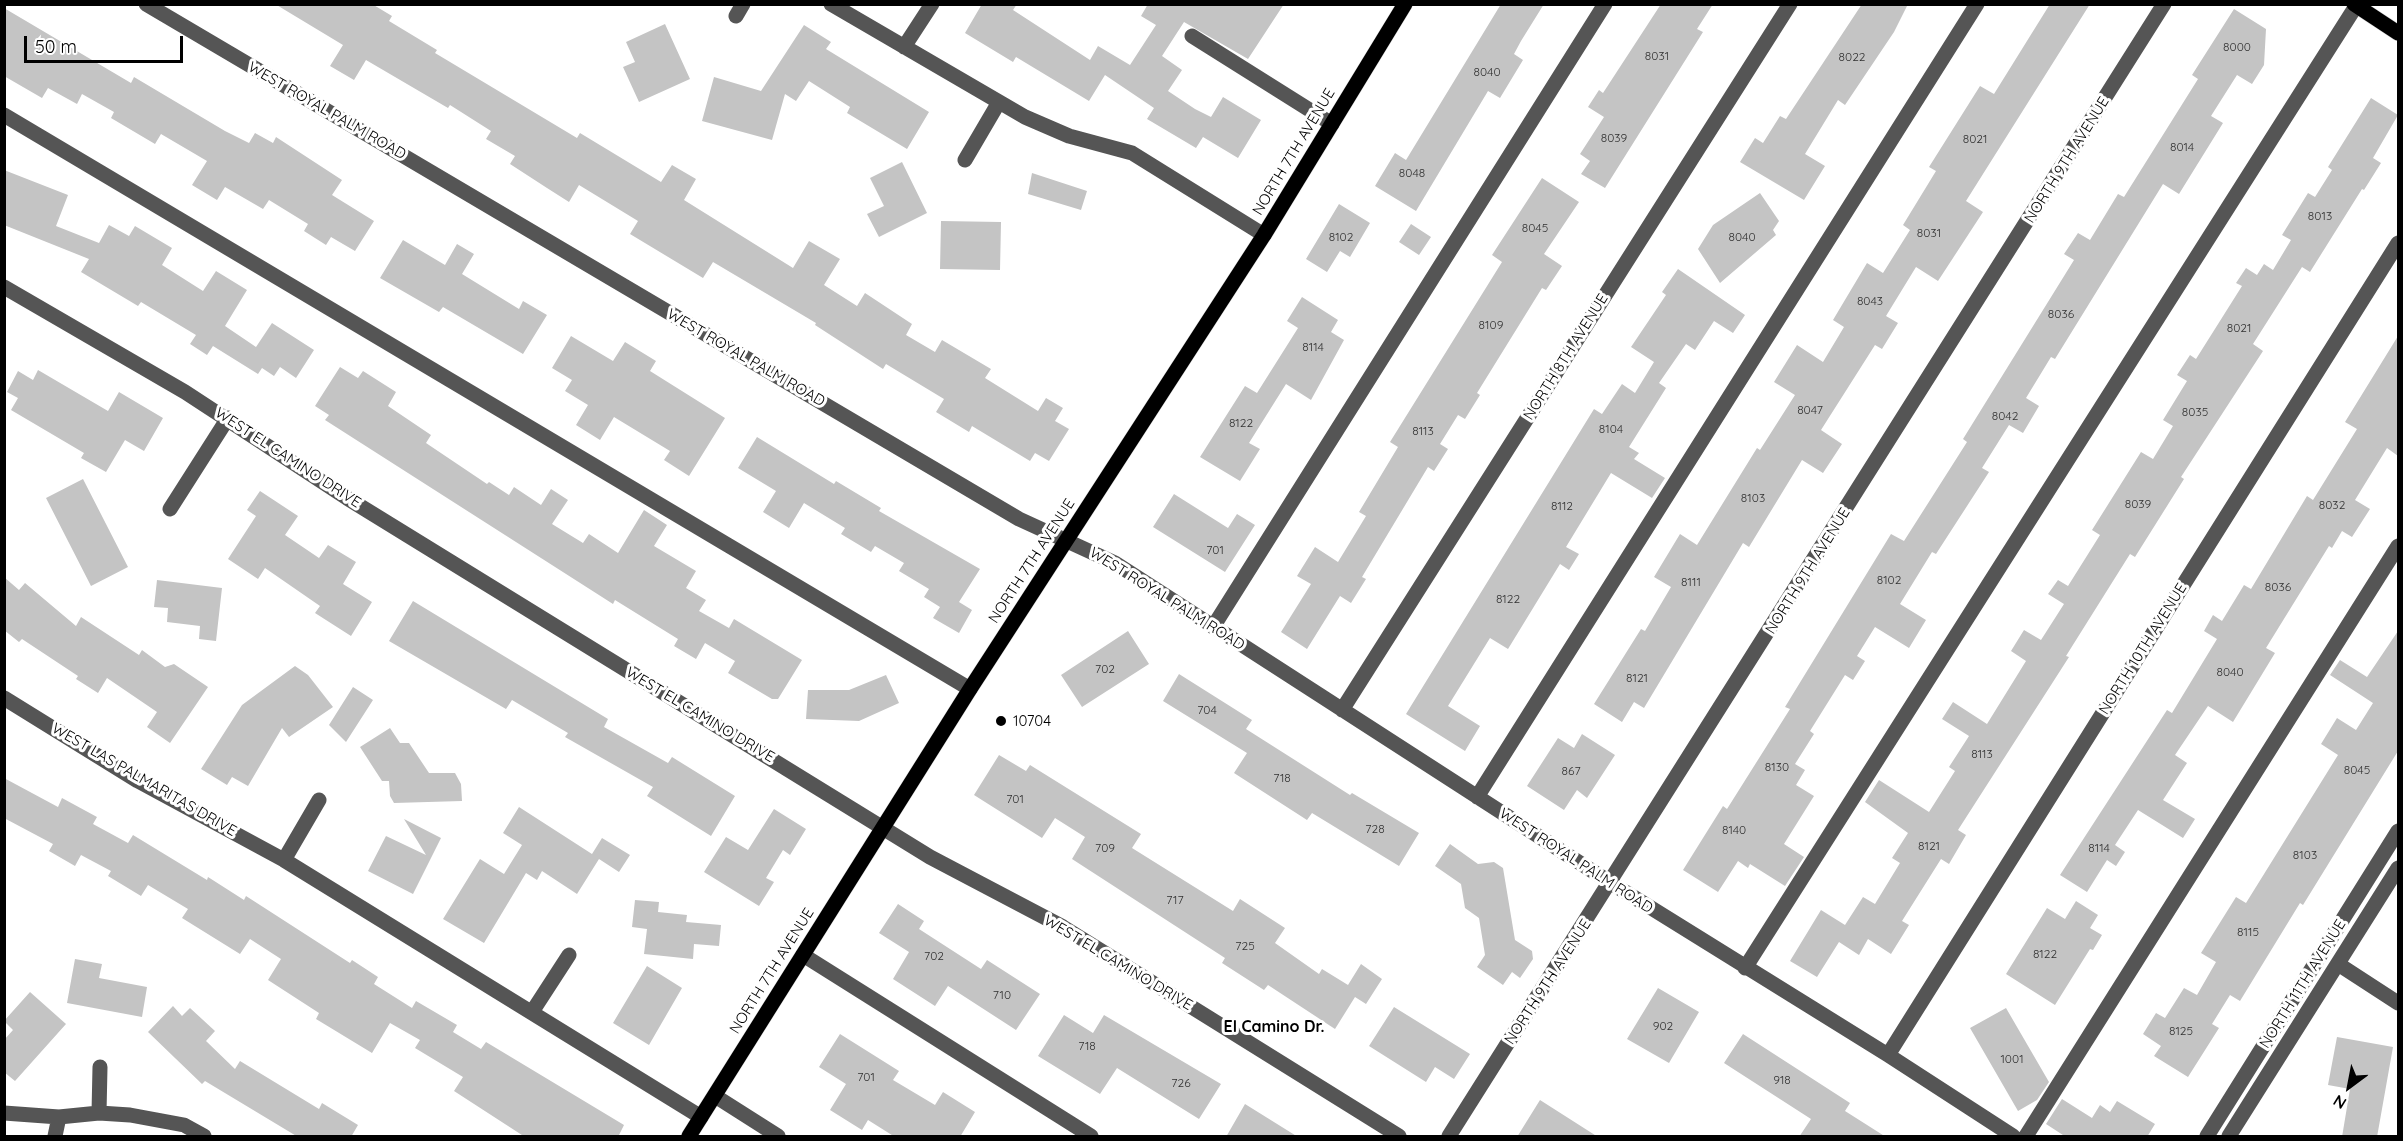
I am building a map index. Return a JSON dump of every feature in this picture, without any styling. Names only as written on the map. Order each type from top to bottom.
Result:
[{"type":"main road","name":"NORTH 7TH AVENUE","points":[[689,1137],[970,689],[1264,235],[1405,4]]},
{"type":"main road","points":[[2355,5],[2398,33]]},
{"type":"street","name":"WEST ROYAL PALM ROAD","points":[[146,4],[1019,519],[1114,563],[1611,884],[1888,1055],[2013,1137]]},
{"type":"street","points":[[831,4],[999,102],[1069,136],[1132,153],[1264,235]]},
{"type":"street","points":[[904,48],[932,4]]},
{"type":"street","points":[[1213,627],[1605,4]]},
{"type":"street","name":"NORTH 8TH AVENUE","points":[[1342,710],[1790,4]]},
{"type":"street","points":[[1477,797],[1977,4]]},
{"type":"street","name":"NORTH 9TH AVENUE","points":[[1449,1137],[1611,884],[2164,4]]},
{"type":"street","points":[[1745,968],[2355,5]]},
{"type":"street","points":[[1192,36],[1332,124]]},
{"type":"street","points":[[965,160],[999,102]]},
{"type":"street","points":[[4,115],[970,689]]},
{"type":"street","name":"NORTH 10TH AVENUE","points":[[1888,1055],[2398,243]]},
{"type":"street","name":"WEST EL CAMINO DRIVE","points":[[6,290],[228,418],[347,498],[884,828],[930,856],[1063,927],[1399,1137]]},
{"type":"street","name":"WEST EL CAMINO DRIVE","points":[[170,508],[228,418]]},
{"type":"street","points":[[2026,1137],[2398,546]]},
{"type":"street","name":"WEST LAS PALMARITAS DRIVE","points":[[4,698],[138,781],[284,860],[701,1117]]},
{"type":"street","points":[[284,860],[319,800]]},
{"type":"street","name":"NORTH 11TH AVENUE","points":[[2207,1137],[2398,831]]},
{"type":"street","name":"NORTH 11TH AVENUE","points":[[2229,1137],[2398,868]]},
{"type":"street","points":[[532,1012],[569,955]]},
{"type":"street","points":[[803,955],[1091,1137]]},
{"type":"street","points":[[2338,964],[2398,1003]]},
{"type":"street","points":[[99,1113],[100,1067]]},
{"type":"street","points":[[715,1096],[778,1137]]},
{"type":"street","points":[[4,1113],[58,1116],[99,1113],[184,1125],[204,1137]]},
{"type":"street","points":[[55,1137],[58,1116]]},
{"type":"building","points":[[275,4],[372,4],[392,16],[389,21],[437,50],[435,53],[577,138],[580,133],[661,182],[672,165],[696,179],[684,200],[793,268],[809,241],[840,259],[824,285],[857,306],[865,293],[912,324],[906,335],[935,352],[942,340],[991,369],[985,378],[1038,411],[1046,398],[1063,408],[1055,421],[1069,429],[1049,461],[1035,453],[1030,461],[972,426],[969,432],[936,412],[944,399],[886,364],[883,369],[815,325],[816,323],[713,262],[703,278],[630,234],[638,221],[579,185],[569,202],[510,164],[515,156],[486,139],[491,131],[450,105],[448,108],[366,60],[354,80],[330,66],[343,45]]},
{"type":"building","points":[[982,4],[1017,4],[1013,10],[1090,60],[1098,46],[1130,65],[1156,25],[1141,16],[1148,4],[1284,4],[1248,59],[1184,22],[1162,56],[1182,70],[1168,91],[1195,109],[1211,117],[1223,97],[1261,120],[1238,158],[1203,137],[1196,148],[1147,119],[1154,108],[1105,75],[1089,101],[1016,57],[1013,62],[965,33]]},
{"type":"building","points":[[1501,4],[1544,4],[1514,54],[1523,60],[1500,98],[1488,91],[1416,211],[1375,186],[1395,153],[1406,160]]},
{"type":"building","points":[[1661,4],[1713,4],[1697,29],[1703,32],[1605,188],[1581,174],[1590,161],[1580,154],[1604,117],[1588,107],[1599,90],[1603,93]]},
{"type":"building","points":[[1862,4],[1908,4],[1894,32],[1845,105],[1838,100],[1805,154],[1825,166],[1804,200],[1740,162],[1755,138],[1763,143],[1780,116],[1786,119]]},
{"type":"building","points":[[2050,4],[2090,4],[1966,201],[1983,212],[1938,281],[1916,267],[1886,316],[1898,323],[1882,349],[1875,345],[1821,430],[1842,444],[1823,473],[1802,460],[1749,547],[1743,543],[1644,708],[1634,702],[1622,722],[1594,704],[1641,629],[1645,631],[1671,587],[1654,577],[1680,534],[1697,545],[1757,448],[1760,450],[1795,395],[1774,382],[1797,345],[1823,362],[1844,327],[1833,320],[1867,263],[1883,273],[1910,230],[1903,225],[1936,171],[1929,167],[1980,86],[1994,94]]},
{"type":"building","points":[[4,8],[131,83],[134,77],[249,143],[255,133],[273,143],[276,137],[342,180],[332,195],[374,221],[355,251],[331,237],[326,245],[304,231],[308,224],[269,200],[263,209],[225,187],[217,200],[192,185],[207,161],[161,134],[155,144],[111,118],[114,112],[82,94],[77,104],[48,88],[42,98],[4,76]]},
{"type":"building","points":[[2234,9],[2266,29],[2264,65],[2252,84],[2237,75],[2211,116],[2223,123],[2179,194],[2163,184],[2055,359],[2051,357],[2026,398],[2039,406],[2023,433],[2009,425],[1982,468],[1989,472],[1936,554],[1932,552],[1900,604],[1926,620],[1909,648],[1875,627],[1857,656],[1865,661],[1853,680],[1845,675],[1810,731],[1814,734],[1795,764],[1805,770],[1796,785],[1814,796],[1784,844],[1804,857],[1785,886],[1750,864],[1748,868],[1738,861],[1718,892],[1683,870],[1723,806],[1727,809],[1790,709],[1785,707],[1891,534],[1904,541],[1967,442],[1963,439],[2074,260],[2064,254],[2078,233],[2090,240],[2118,194],[2124,197],[2198,79],[2192,75]]},
{"type":"building","points":[[665,24],[690,79],[639,102],[623,67],[635,62],[626,42]]},
{"type":"building","points":[[804,25],[831,42],[826,49],[929,112],[907,149],[847,113],[850,107],[809,81],[796,101],[785,94],[772,140],[702,121],[714,77],[761,91]]},
{"type":"building","points":[[2371,98],[2398,115],[2373,158],[2381,163],[2310,272],[2302,267],[2253,344],[2263,351],[2181,477],[2184,479],[2135,557],[2130,554],[2066,656],[2069,657],[1958,830],[1966,835],[1949,864],[1941,859],[1902,921],[1909,925],[1891,954],[1868,939],[1859,955],[1839,942],[1817,977],[1790,961],[1821,910],[1845,925],[1863,897],[1875,904],[1900,863],[1892,858],[1908,833],[1865,802],[1879,780],[1929,812],[1955,771],[1949,767],[1969,736],[1942,719],[1953,702],[1987,724],[2026,661],[2011,651],[2024,630],[2041,640],[2064,604],[2048,594],[2058,580],[2068,586],[2100,535],[2092,530],[2141,452],[2153,459],[2173,426],[2163,420],[2187,381],[2177,375],[2190,355],[2196,359],[2242,286],[2236,283],[2246,268],[2257,275],[2264,264],[2273,270],[2291,240],[2282,235],[2308,193],[2315,197],[2332,170],[2328,167]]},
{"type":"building","points":[[902,162],[927,213],[879,237],[867,214],[884,206],[870,178]]},
{"type":"building","points":[[4,170],[68,195],[56,226],[99,243],[109,225],[129,236],[135,226],[172,248],[162,265],[203,291],[216,271],[247,290],[225,326],[256,347],[272,323],[314,350],[296,378],[280,367],[274,376],[262,368],[258,374],[213,346],[207,355],[190,344],[196,335],[141,302],[138,306],[81,272],[89,259],[4,225]]},
{"type":"building","points":[[1032,173],[1087,191],[1081,210],[1028,194]]},
{"type":"building","points":[[1542,178],[1579,202],[1544,254],[1562,266],[1546,290],[1542,288],[1477,393],[1480,395],[1465,419],[1458,415],[1440,444],[1448,449],[1434,471],[1428,467],[1362,577],[1366,579],[1351,603],[1340,596],[1307,649],[1281,632],[1311,584],[1297,576],[1315,547],[1338,562],[1366,516],[1359,512],[1398,447],[1390,442],[1502,262],[1492,255]]},
{"type":"building","points":[[1760,193],[1779,221],[1773,230],[1776,235],[1720,283],[1698,249],[1713,225]]},
{"type":"building","points":[[1339,204],[1370,223],[1350,257],[1340,251],[1327,272],[1306,259]]},
{"type":"building","points":[[941,221],[1001,222],[1000,270],[940,269]]},
{"type":"building","points":[[1411,224],[1431,237],[1419,255],[1399,242]]},
{"type":"building","points":[[403,240],[445,265],[457,244],[474,254],[462,274],[519,309],[523,301],[547,315],[523,354],[443,307],[439,312],[380,278]]},
{"type":"building","points":[[1678,269],[1745,315],[1733,333],[1714,321],[1695,350],[1686,344],[1659,383],[1666,388],[1629,447],[1639,453],[1634,459],[1665,478],[1652,498],[1611,473],[1566,547],[1579,554],[1569,570],[1560,564],[1508,649],[1490,638],[1448,706],[1480,726],[1465,751],[1406,714],[1594,409],[1602,414],[1622,384],[1635,393],[1654,362],[1631,347],[1666,295],[1662,292]]},
{"type":"building","points":[[1302,297],[1338,320],[1331,332],[1344,340],[1311,400],[1286,384],[1249,443],[1260,449],[1240,481],[1200,457],[1245,386],[1257,393],[1298,328],[1287,321]]},
{"type":"building","points":[[571,336],[613,361],[625,342],[656,361],[650,371],[725,418],[689,476],[664,460],[670,451],[614,417],[600,440],[576,425],[588,405],[565,391],[572,380],[552,368]]},
{"type":"building","points":[[2398,336],[2398,456],[2387,448],[2355,500],[2370,509],[2352,537],[2342,531],[2332,548],[2329,546],[2266,648],[2275,653],[2233,722],[2208,706],[2175,755],[2187,763],[2163,800],[2195,819],[2183,838],[2138,810],[2115,845],[2125,852],[2116,866],[2107,860],[2087,892],[2060,875],[2167,710],[2172,713],[2217,639],[2204,631],[2213,615],[2222,621],[2244,585],[2251,589],[2307,496],[2313,500],[2357,429],[2345,422]]},
{"type":"building","points":[[340,367],[358,378],[363,371],[396,392],[388,406],[431,435],[426,443],[487,484],[489,482],[509,495],[514,487],[541,505],[551,489],[568,500],[552,524],[583,543],[589,534],[618,553],[644,510],[667,525],[654,546],[696,571],[686,588],[706,600],[699,611],[729,628],[734,619],[802,660],[778,699],[772,699],[728,673],[735,661],[705,643],[696,659],[674,646],[678,639],[615,600],[613,604],[325,420],[329,415],[315,406]]},
{"type":"building","points":[[38,370],[108,411],[119,392],[163,418],[144,451],[125,440],[106,472],[81,458],[84,453],[11,410],[18,398],[7,392],[18,371],[33,380]]},
{"type":"building","points":[[757,437],[834,484],[836,481],[881,508],[879,511],[980,569],[959,602],[972,610],[959,633],[933,618],[940,607],[924,597],[929,589],[899,571],[904,563],[875,546],[871,552],[841,534],[845,528],[804,503],[789,528],[763,512],[776,491],[738,468]]},
{"type":"building","points":[[83,479],[128,567],[91,586],[46,498]]},
{"type":"building","points":[[260,491],[298,516],[285,535],[319,558],[328,545],[356,562],[343,584],[372,602],[351,636],[315,613],[320,606],[265,568],[258,579],[228,559],[256,516],[247,510]]},
{"type":"building","points":[[1174,494],[1228,528],[1237,514],[1255,525],[1225,572],[1153,527]]},
{"type":"building","points":[[4,577],[19,590],[25,583],[76,626],[81,617],[139,655],[142,650],[165,667],[174,664],[208,687],[170,743],[147,727],[157,712],[107,678],[98,693],[76,679],[78,676],[22,639],[19,642],[4,630]]},
{"type":"building","points":[[157,580],[222,588],[216,641],[199,639],[200,626],[167,622],[168,608],[154,607]]},
{"type":"building","points":[[413,601],[608,719],[604,727],[668,763],[672,757],[735,796],[711,836],[647,796],[653,787],[565,737],[568,733],[512,700],[506,709],[389,641]]},
{"type":"building","points":[[1128,631],[1149,664],[1082,707],[1061,675]]},
{"type":"building","points":[[2398,631],[2398,751],[2303,905],[2300,903],[2240,1001],[2230,995],[2212,1024],[2219,1028],[2188,1077],[2154,1056],[2161,1046],[2143,1034],[2156,1013],[2165,1018],[2184,988],[2197,995],[2216,962],[2201,953],[2236,897],[2246,903],[2338,755],[2321,744],[2337,718],[2356,730],[2373,703],[2330,675],[2340,660],[2367,677]]},
{"type":"building","points":[[295,666],[308,675],[333,707],[289,737],[282,728],[248,786],[232,777],[227,785],[201,769],[242,705]]},
{"type":"building","points":[[1179,674],[1252,720],[1246,729],[1350,795],[1352,793],[1419,833],[1399,866],[1312,813],[1307,820],[1234,773],[1247,753],[1163,701]]},
{"type":"building","points":[[886,675],[899,703],[859,721],[806,719],[808,690],[849,690]]},
{"type":"building","points":[[353,687],[373,700],[346,742],[329,725]]},
{"type":"building","points":[[390,728],[400,743],[409,743],[429,773],[455,773],[461,784],[462,801],[394,803],[390,796],[389,781],[382,781],[360,747]]},
{"type":"building","points":[[1582,734],[1615,755],[1587,798],[1577,790],[1564,810],[1527,786],[1558,738],[1574,748]]},
{"type":"building","points":[[999,755],[1026,771],[1030,765],[1141,834],[1132,848],[1233,911],[1240,899],[1285,928],[1275,943],[1319,974],[1322,969],[1348,985],[1361,964],[1382,979],[1366,1004],[1355,997],[1335,1029],[1268,985],[1264,990],[1222,963],[1225,958],[1072,859],[1085,837],[1055,818],[1042,838],[974,795]]},
{"type":"building","points":[[4,778],[58,807],[62,798],[97,817],[93,824],[128,843],[133,835],[244,900],[246,896],[350,963],[352,960],[378,977],[374,984],[412,1008],[416,1001],[457,1025],[453,1032],[481,1049],[486,1042],[624,1125],[618,1137],[525,1137],[454,1091],[463,1077],[415,1048],[420,1040],[390,1023],[372,1053],[316,1019],[319,1013],[268,980],[281,959],[250,939],[240,954],[182,918],[188,909],[148,885],[141,896],[108,876],[111,871],[81,855],[75,866],[49,851],[53,844],[4,818]]},
{"type":"building","points":[[519,807],[592,854],[602,838],[630,855],[619,872],[599,859],[577,894],[542,871],[537,880],[526,873],[484,943],[443,919],[480,859],[504,874],[522,845],[503,833]]},
{"type":"building","points":[[774,809],[806,829],[790,855],[783,850],[766,878],[774,882],[759,906],[704,872],[726,837],[748,850]]},
{"type":"building","points":[[404,819],[441,838],[413,894],[368,871],[386,836],[426,855]]},
{"type":"building","points":[[1450,844],[1478,864],[1494,862],[1503,868],[1515,940],[1532,951],[1533,959],[1520,978],[1512,972],[1503,985],[1477,967],[1485,955],[1479,918],[1465,908],[1461,884],[1435,866]]},
{"type":"building","points":[[635,900],[659,902],[658,912],[687,915],[686,922],[721,925],[719,946],[694,944],[693,959],[644,954],[647,929],[632,927]]},
{"type":"building","points":[[2076,901],[2098,915],[2090,928],[2102,935],[2093,950],[2090,949],[2055,1005],[2006,974],[2047,908],[2065,919]]},
{"type":"building","points":[[898,904],[924,921],[919,929],[981,969],[987,960],[1040,994],[1016,1030],[948,986],[935,1006],[893,979],[909,952],[879,933]]},
{"type":"building","points":[[75,959],[102,964],[99,978],[147,987],[142,1017],[67,1003]]},
{"type":"building","points":[[647,966],[682,988],[649,1045],[613,1023]]},
{"type":"building","points":[[1658,988],[1699,1012],[1669,1063],[1627,1039]]},
{"type":"building","points":[[30,992],[66,1024],[15,1081],[4,1072],[4,1040],[13,1030],[4,1021]]},
{"type":"building","points":[[173,1006],[182,1016],[190,1008],[215,1031],[206,1041],[235,1069],[240,1061],[319,1109],[322,1103],[358,1125],[351,1137],[298,1137],[205,1081],[202,1084],[148,1032]]},
{"type":"building","points":[[1394,1007],[1470,1054],[1454,1079],[1435,1067],[1426,1082],[1369,1046]]},
{"type":"building","points":[[2006,1008],[2049,1082],[2037,1100],[2018,1111],[1970,1028]]},
{"type":"building","points":[[1064,1015],[1093,1033],[1104,1015],[1221,1084],[1199,1119],[1117,1068],[1100,1094],[1038,1056]]},
{"type":"building","points":[[840,1034],[899,1071],[893,1080],[935,1105],[943,1092],[975,1112],[960,1137],[895,1137],[868,1120],[862,1130],[830,1110],[846,1084],[819,1067]]},
{"type":"building","points":[[1743,1034],[1850,1103],[1845,1111],[1886,1137],[1799,1137],[1811,1119],[1724,1063]]},
{"type":"building","points":[[2337,1037],[2393,1047],[2377,1137],[2342,1137],[2350,1089],[2328,1085]]},
{"type":"building","points":[[2062,1099],[2092,1118],[2100,1105],[2110,1112],[2117,1101],[2155,1124],[2147,1137],[2066,1137],[2046,1124]]},
{"type":"building","points":[[1540,1100],[1598,1137],[1517,1137]]},
{"type":"building","points":[[1245,1104],[1298,1137],[1226,1137]]},
{"type":"place","name":"10704","points":[[1001,721]]},
{"type":"district","name":"El Camino Dr.","points":[[1274,1027]]}]
